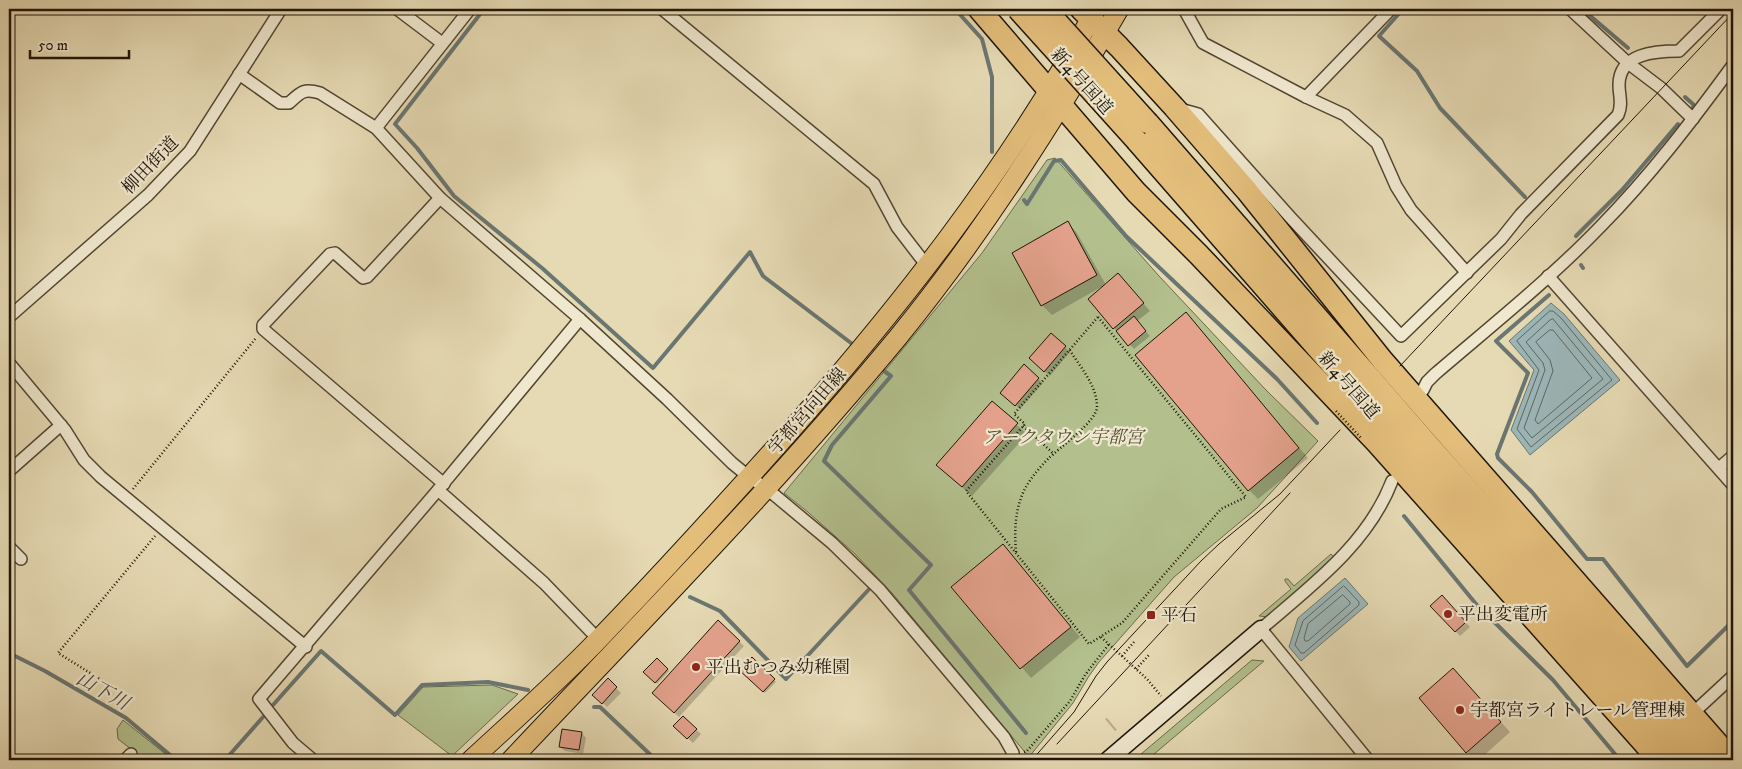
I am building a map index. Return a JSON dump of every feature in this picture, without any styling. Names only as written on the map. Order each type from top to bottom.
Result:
[{"type":"highway","points":[[978,9],[1136,192],[1377,443],[1659,760]]},
{"type":"highway","name":"新4号国道","points":[[1018,9],[1142,132],[1431,448],[1709,760]]},
{"type":"highway","name":"新4号国道","points":[[1045,9],[1142,132],[1416,461],[1683,760]]},
{"type":"highway","points":[[1093,17],[1247,191],[1383,361],[1732,760]]},
{"type":"main road","name":"宇都宮向田線","points":[[511,760],[766,488],[900,335],[993,210],[1042,137],[1054,98],[1093,17],[1119,9]]},
{"type":"main road","name":"宇都宮向田線","points":[[471,760],[598,639],[749,477],[837,378],[927,266],[1026,127],[1054,98]]},
{"type":"street","name":"柳田街道","points":[[9,317],[148,195],[190,150],[281,9]]},
{"type":"street","points":[[397,9],[442,43]]},
{"type":"street","points":[[376,128],[470,9]]},
{"type":"street","points":[[662,9],[874,184],[897,227],[927,266]]},
{"type":"street","points":[[1184,9],[1203,43],[1306,97],[1345,115],[1377,143],[1396,186],[1412,210],[1466,273]]},
{"type":"street","points":[[1306,97],[1391,9]]},
{"type":"street","points":[[1570,9],[1628,62],[1661,88],[1693,119]]},
{"type":"street","points":[[1174,107],[1198,114],[1290,217],[1401,336],[1501,239],[1521,214],[1618,115],[1622,104],[1619,76],[1628,62],[1649,52],[1679,51],[1721,9]]},
{"type":"street","points":[[1423,390],[1427,382],[1435,374],[1548,276],[1600,227],[1630,195],[1693,119],[1733,65]]},
{"type":"street","points":[[239,74],[280,103],[289,103],[302,92],[310,90],[320,93],[376,128],[440,198],[580,319],[667,399],[732,463],[766,488],[832,543],[880,590],[1004,737],[1012,756]]},
{"type":"street","points":[[440,198],[367,277],[364,278],[335,253],[330,254],[263,326],[263,330],[441,487],[544,582],[598,639]]},
{"type":"street","points":[[1548,276],[1733,485]]},
{"type":"street","points":[[313,760],[293,743],[259,699],[306,647],[580,319]]},
{"type":"street","points":[[9,363],[61,424],[84,460],[101,477],[306,647]]},
{"type":"street","points":[[9,471],[61,424]]},
{"type":"street","points":[[1719,468],[1733,456]]},
{"type":"street","points":[[1108,760],[1328,571],[1369,523],[1381,504],[1392,480]]},
{"type":"street","points":[[9,547],[21,559]]},
{"type":"street","points":[[1261,629],[1368,760]]},
{"type":"street","points":[[1692,714],[1733,676]]},
{"type":"path","points":[[1098,317],[1246,497],[1221,509],[1122,623],[1089,644],[966,491],[1022,426],[1025,424],[1014,414],[1098,317]]},
{"type":"path","points":[[126,498],[263,330]]},
{"type":"path","points":[[1016,553],[1014,527],[1019,502],[1030,480],[1054,454],[1090,421],[1097,409],[1094,390],[1069,349]]},
{"type":"path","points":[[1336,410],[1362,439]]},
{"type":"path","points":[[1022,426],[1054,454]]},
{"type":"path","points":[[108,684],[58,653],[162,528]]},
{"type":"path","points":[[1101,636],[1162,697]]},
{"type":"path","points":[[1122,656],[1134,642]]},
{"type":"path","points":[[1012,756],[1027,751],[1070,701],[1085,676],[1110,644]]},
{"type":"path","points":[[1136,669],[1149,655]]},
{"type":"green space","name":"アークタウン宇都宮","points":[[1055,158],[1159,276],[1266,390],[1318,441],[1257,508],[1174,577],[1099,662],[1073,703],[1029,757],[892,593],[854,553],[784,493],[982,253],[1047,160]]},
{"type":"green space","points":[[1331,554],[1335,558],[1269,617],[1259,616],[1291,589],[1285,579],[1288,579],[1294,586]]},
{"type":"green space","points":[[1252,660],[1264,661],[1147,760],[1134,760]]},
{"type":"green space","points":[[492,685],[518,694],[452,756],[398,715],[423,687]]},
{"type":"green space","points":[[123,720],[173,760],[145,760],[118,739],[117,729]]},
{"type":"water","points":[[1551,303],[1564,314],[1620,380],[1530,455],[1511,430],[1534,370],[1509,341]]},
{"type":"water","points":[[1345,578],[1368,604],[1301,661],[1289,647],[1298,618]]},
{"type":"building","points":[[1068,221],[1097,275],[1041,306],[1012,253]]},
{"type":"building","points":[[1118,273],[1144,303],[1113,329],[1088,299]]},
{"type":"building","points":[[1186,312],[1299,448],[1248,491],[1135,355]]},
{"type":"building","points":[[1134,316],[1146,331],[1128,346],[1116,331]]},
{"type":"building","points":[[1051,333],[1066,346],[1044,372],[1029,358]]},
{"type":"building","points":[[1024,364],[1039,378],[1015,406],[1000,393]]},
{"type":"building","points":[[992,401],[1018,423],[962,487],[936,465]]},
{"type":"building","points":[[1003,544],[1071,627],[1020,669],[951,587]]},
{"type":"building","name":"平出変電所","points":[[1442,595],[1466,622],[1455,632],[1430,606]]},
{"type":"building","name":"平出むつみ幼稚園","points":[[718,620],[740,641],[674,713],[652,693]]},
{"type":"building","points":[[752,657],[775,679],[763,692],[739,670]]},
{"type":"building","points":[[657,658],[668,669],[655,683],[643,672]]},
{"type":"building","name":"宇都宮ライトレール管理棟","points":[[1453,668],[1501,722],[1466,753],[1419,698]]},
{"type":"building","points":[[608,678],[617,687],[602,704],[592,695]]},
{"type":"building","points":[[683,716],[697,729],[687,739],[673,726]]},
{"type":"building","points":[[562,729],[582,732],[579,750],[559,747]]},
{"type":"waterway","points":[[484,9],[395,124],[417,148],[454,196],[542,268],[653,368],[750,252],[763,276],[851,343]]},
{"type":"waterway","points":[[955,9],[982,39],[992,77],[992,152]]},
{"type":"waterway","points":[[1403,9],[1379,36],[1417,71],[1440,108],[1525,197]]},
{"type":"waterway","points":[[1582,9],[1628,48]]},
{"type":"waterway","points":[[1685,97],[1694,105],[1693,107]]},
{"type":"waterway","points":[[1576,236],[1622,190],[1678,124]]},
{"type":"waterway","points":[[1024,200],[1027,204],[1054,161],[1061,160],[1126,236],[1277,379],[1317,423]]},
{"type":"waterway","points":[[1549,295],[1496,341],[1528,373],[1497,454],[1498,458],[1532,492],[1587,559],[1603,559],[1687,666],[1733,621]]},
{"type":"waterway","points":[[884,371],[891,376],[832,445],[824,461],[931,565],[909,590],[1026,733]]},
{"type":"waterway","points":[[1404,516],[1476,604],[1553,680],[1620,760]]},
{"type":"waterway","points":[[690,597],[720,611],[786,679],[872,586]]},
{"type":"waterway","points":[[273,705],[321,651],[395,715],[422,685],[488,682],[528,690]]},
{"type":"waterway","name":"山下川","points":[[9,653],[45,671],[126,718],[176,760]]},
{"type":"waterway","points":[[594,707],[600,707],[656,760]]},
{"type":"waterway","points":[[225,760],[263,717]]},
{"type":"tram line","points":[[1400,366],[1733,13]]},
{"type":"tram line","points":[[1032,760],[1074,712],[1107,662],[1201,561],[1280,494],[1340,430]]},
{"type":"tram line","points":[[1057,744],[1290,493]]},
{"type":"place","name":"平出変電所","points":[[1448,614]]},
{"type":"place","name":"平石","points":[[1151,615]]},
{"type":"place","name":"平出むつみ幼稚園","points":[[696,667]]},
{"type":"place","name":"宇都宮ライトレール管理棟","points":[[1460,710]]}]
